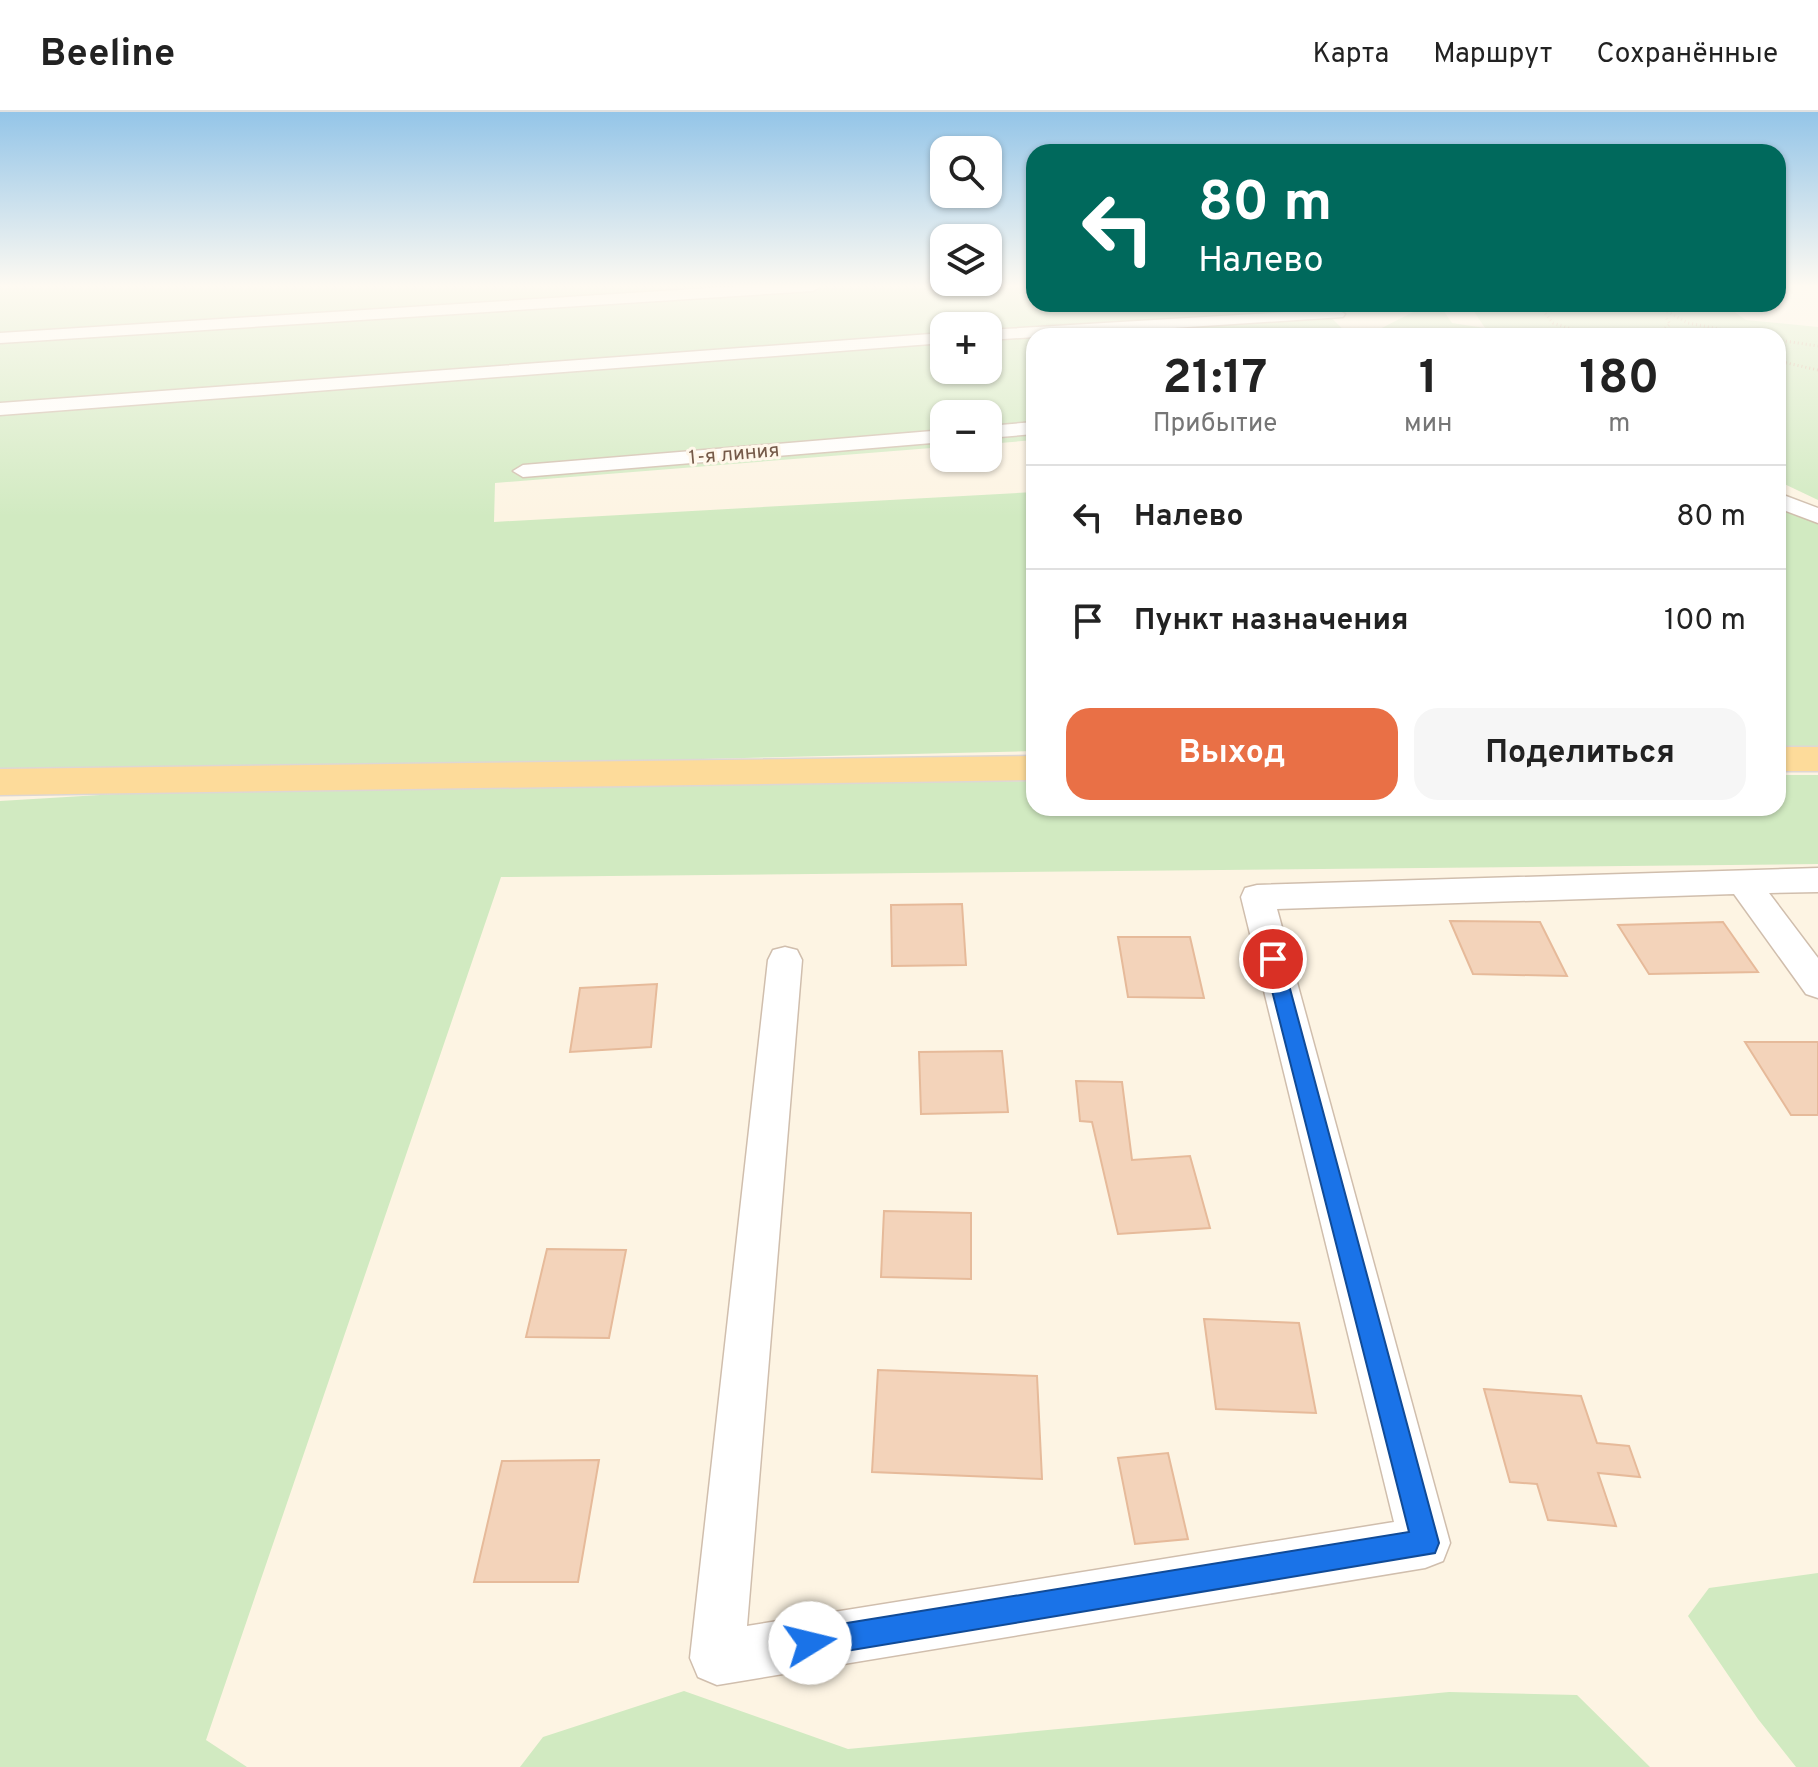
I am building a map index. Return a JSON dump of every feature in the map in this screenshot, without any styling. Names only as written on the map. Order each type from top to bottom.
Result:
[{"type":"main road","points":[[1786,759],[1818,759]]},
{"type":"main road","points":[[0,782],[1026,768]]},
{"type":"street","points":[[0,409],[609,363]]},
{"type":"street","points":[[1002,431],[1026,429]]},
{"type":"street","name":"1-я линия","points":[[523,471],[930,437]]},
{"type":"street","points":[[1786,503],[1818,516]]},
{"type":"street","points":[[785,960],[717,1658],[1425,1543],[1257,897],[1818,880]]},
{"type":"street","points":[[1742,881],[1818,984]]},
{"type":"path","points":[[1788,363],[1818,370]]},
{"type":"green space","points":[[0,363],[930,363],[930,384],[1002,384],[1002,363],[1026,363],[1026,441],[1002,443],[1002,400],[930,400],[930,448],[495,483],[494,522],[1026,492],[1026,751],[0,776]]},
{"type":"green space","points":[[1786,363],[1818,363],[1818,500],[1786,485]]},
{"type":"green space","points":[[1786,510],[1818,522],[1818,746],[1786,746]]},
{"type":"green space","points":[[1786,775],[1818,775],[1818,864],[501,877],[206,1740],[247,1767],[0,1767],[0,801],[216,788],[1026,781],[1026,816],[1786,816]]},
{"type":"green space","points":[[1818,1573],[1818,1767],[1796,1767],[1758,1719],[1688,1616],[1709,1588]]},
{"type":"green space","points":[[684,1691],[848,1749],[1449,1692],[1577,1695],[1650,1767],[520,1767],[543,1737]]},
{"type":"building","points":[[962,904],[966,965],[892,966],[891,905]]},
{"type":"building","points":[[1450,921],[1540,922],[1567,976],[1473,974]]},
{"type":"building","points":[[1723,922],[1758,972],[1649,974],[1618,925]]},
{"type":"building","points":[[1118,937],[1190,937],[1204,998],[1128,997]]},
{"type":"building","points":[[657,984],[651,1047],[570,1052],[580,988]]},
{"type":"building","points":[[1745,1042],[1818,1042],[1818,1115],[1791,1115]]},
{"type":"building","points":[[1002,1051],[1008,1112],[921,1114],[919,1052]]},
{"type":"building","points":[[1076,1081],[1122,1082],[1132,1160],[1190,1156],[1210,1228],[1118,1234],[1092,1122],[1080,1121]]},
{"type":"building","points":[[884,1211],[971,1213],[971,1279],[881,1277]]},
{"type":"building","points":[[547,1249],[626,1250],[609,1338],[526,1337]]},
{"type":"building","points":[[1204,1319],[1299,1323],[1316,1413],[1216,1409]]},
{"type":"building","points":[[878,1370],[1037,1376],[1042,1479],[872,1472]]},
{"type":"building","points":[[1484,1389],[1581,1396],[1597,1443],[1629,1446],[1640,1477],[1598,1473],[1616,1526],[1548,1520],[1537,1484],[1510,1482]]},
{"type":"building","points":[[1168,1453],[1188,1539],[1135,1544],[1118,1458]]},
{"type":"building","points":[[599,1460],[578,1582],[474,1582],[502,1461]]},
{"type":"route","points":[[810,1643],[1425,1543],[1273,959]]}]
